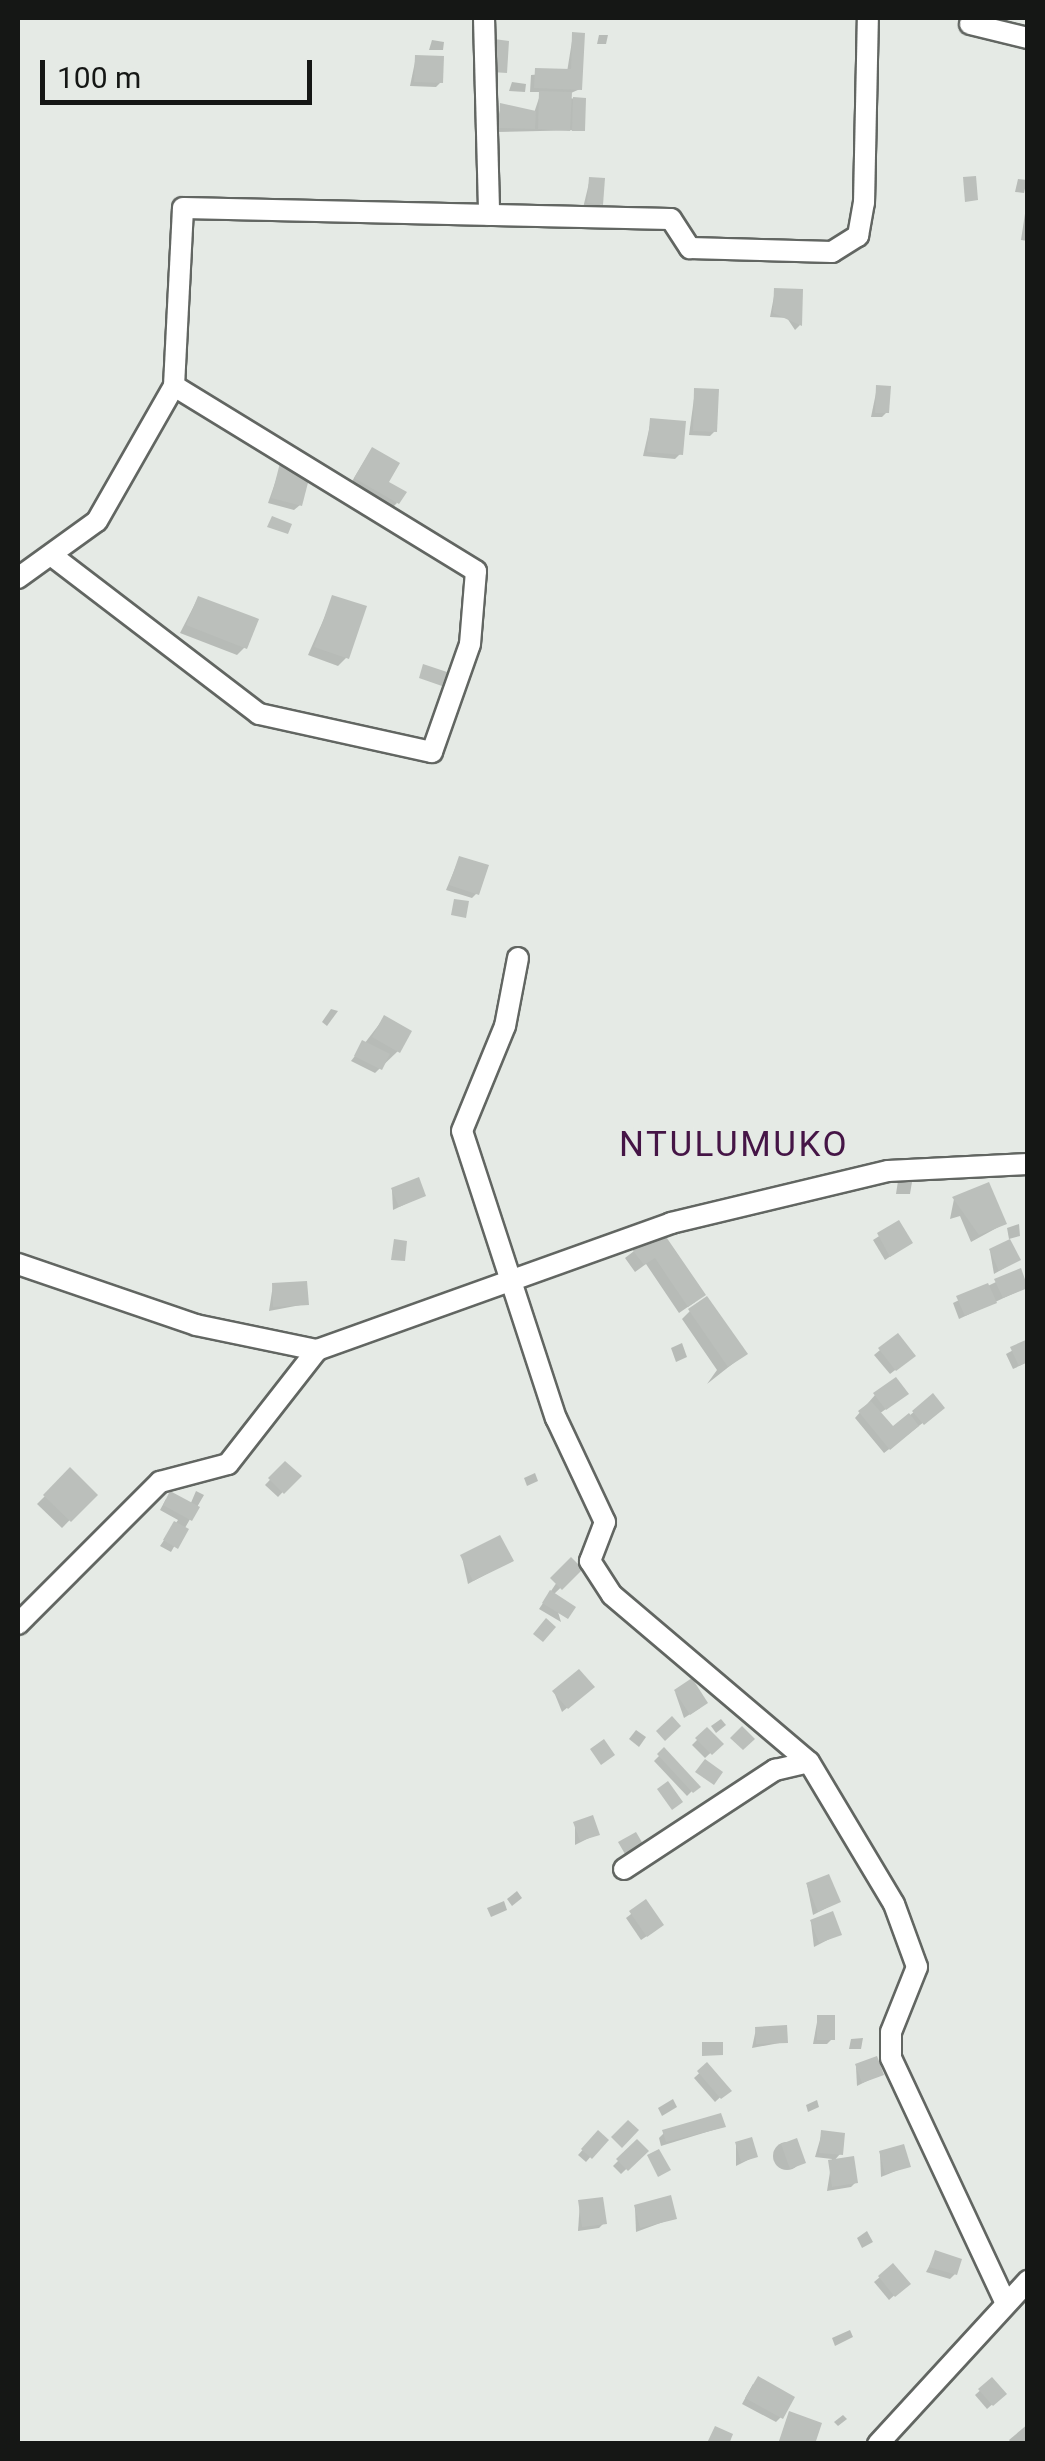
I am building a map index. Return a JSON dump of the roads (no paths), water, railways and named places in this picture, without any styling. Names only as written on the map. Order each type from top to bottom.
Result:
[{"type":"street","points":[[484,18],[489,215]]},
{"type":"street","points":[[19,574],[55,558],[97,522],[174,386],[183,208],[671,218],[690,248],[832,252],[858,236],[864,204],[868,18]]},
{"type":"street","points":[[970,24],[1028,38]]},
{"type":"street","points":[[55,558],[259,714],[432,752],[470,644],[476,571],[174,386]]},
{"type":"street","points":[[518,958],[505,1026],[462,1132],[556,1418],[606,1522],[590,1561],[612,1595],[809,1762],[900,1920],[917,1967],[891,2032],[891,2058],[1005,2301]]},
{"type":"street","points":[[18,1624],[160,1482],[228,1464],[317,1350],[670,1223],[888,1171],[1028,1164]]},
{"type":"street","points":[[18,1264],[196,1324],[317,1350]]},
{"type":"street","points":[[624,1869],[776,1770],[809,1762]]},
{"type":"street","points":[[878,2444],[1005,2301],[1028,2281]]},
{"type":"district","name":"NTULUMUKO","points":[[734,1145]]}]
